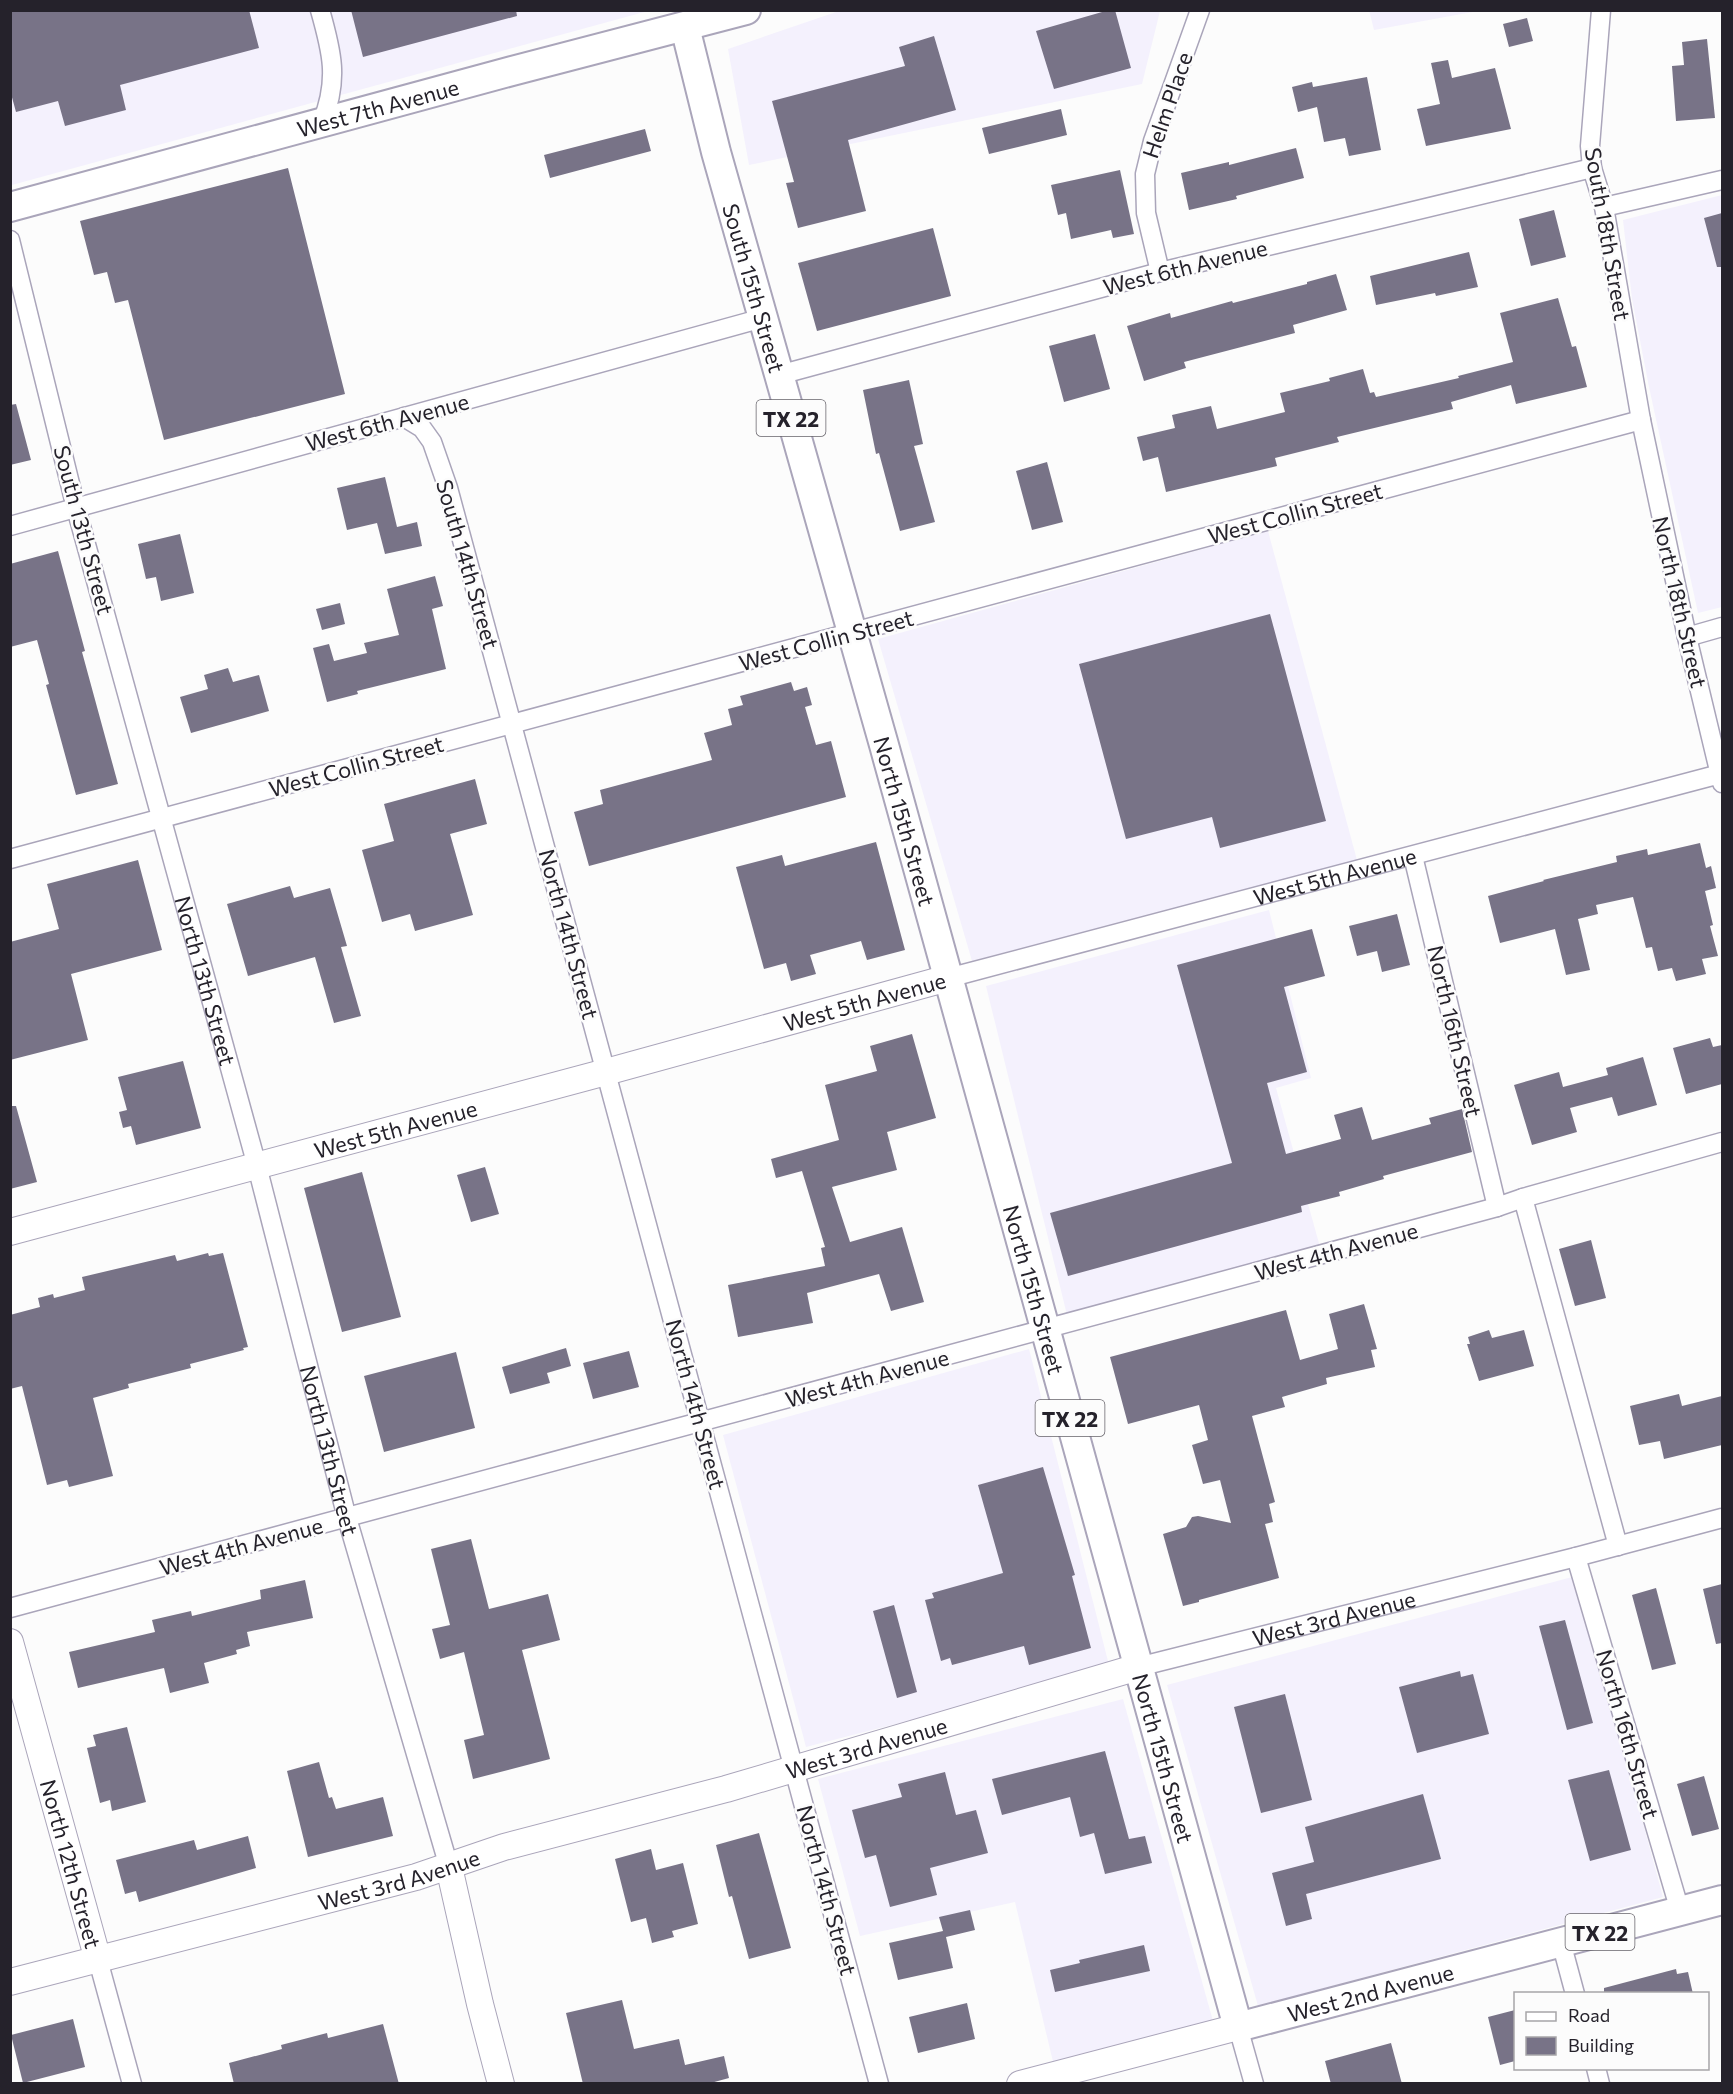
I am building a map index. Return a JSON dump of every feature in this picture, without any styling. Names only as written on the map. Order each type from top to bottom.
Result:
[{"type":"main road","name":"West 7th Avenue","points":[[10,207],[322,122],[683,19],[746,10]]},
{"type":"main road","name":"South 15th Street","points":[[683,19],[716,152],[852,632]]},
{"type":"main road","name":"North 15th Street","points":[[852,632],[1239,2027]]},
{"type":"main road","name":"West 2nd Avenue","points":[[1239,2027],[1722,1900]]},
{"type":"street","points":[[320,10],[332,64],[332,91],[322,122]]},
{"type":"street","name":"Helm Place","points":[[1160,272],[1146,213],[1145,174],[1153,141],[1200,10]]},
{"type":"street","name":"South 18th Street","points":[[1601,10],[1590,147],[1592,168],[1604,207],[1641,420]]},
{"type":"street","name":"West 6th Avenue","points":[[779,375],[1160,272],[1592,168]]},
{"type":"street","points":[[1604,207],[1722,180]]},
{"type":"street","name":"South 13th Street","points":[[10,240],[76,508],[162,818]]},
{"type":"street","name":"West 6th Avenue","points":[[10,526],[763,318]]},
{"type":"street","name":"South 14th Street","points":[[404,417],[422,428],[432,442],[448,488],[512,724]]},
{"type":"street","name":"West Collin Street","points":[[10,859],[1641,420]]},
{"type":"street","name":"North 18th Street","points":[[1641,420],[1687,637],[1721,778]]},
{"type":"street","points":[[1687,637],[1722,627]]},
{"type":"street","name":"North 14th Street","points":[[512,724],[879,2084]]},
{"type":"street","name":"West 5th Avenue","points":[[10,1232],[948,978],[1721,778]]},
{"type":"street","name":"North 13th Street","points":[[162,818],[257,1166],[347,1518],[449,1867],[501,2084]]},
{"type":"street","name":"North 16th Street","points":[[1413,856],[1497,1207]]},
{"type":"street","name":"West 4th Avenue","points":[[10,1608],[1046,1330],[1497,1207],[1722,1142]]},
{"type":"street","points":[[1524,1198],[1618,1546]]},
{"type":"street","name":"West 3rd Avenue","points":[[10,1982],[416,1877],[504,1847],[676,1803],[1138,1667],[1722,1518]]},
{"type":"street","name":"North 16th Street","points":[[1576,1557],[1680,1911]]},
{"type":"street","name":"North 12th Street","points":[[10,1642],[132,2084]]},
{"type":"street","points":[[1561,1942],[1574,1992]]},
{"type":"street","name":"West 2nd Avenue","points":[[1020,2084],[1239,2027]]},
{"type":"street","name":"North 15th Street","points":[[1239,2027],[1254,2084]]},
{"type":"shaded area","points":[[1369,10],[1478,10],[1478,11],[1374,30]]},
{"type":"shaded area","points":[[10,11],[648,11],[12,185],[10,178]]},
{"type":"shaded area","points":[[839,11],[1160,11],[1142,84],[749,165],[728,49]]},
{"type":"shaded area","points":[[1722,195],[1722,607],[1698,613],[1632,299],[1623,220]]},
{"type":"shaded area","points":[[1268,531],[1357,860],[972,961],[878,639]]},
{"type":"shaded area","points":[[1269,910],[1311,1078],[1276,1088],[1320,1247],[1067,1315],[986,986]]},
{"type":"shaded area","points":[[1029,1349],[1110,1669],[806,1747],[723,1435]]},
{"type":"shaded area","points":[[1576,1576],[1663,1897],[1258,2006],[1167,1685]]},
{"type":"shaded area","points":[[1123,1699],[1213,2021],[1054,2066],[1015,1902],[860,1936],[818,1779]]},
{"type":"building","points":[[10,10],[249,10],[259,48],[120,85],[126,110],[65,126],[58,101],[16,112],[10,90]]},
{"type":"building","points":[[351,10],[516,10],[517,16],[363,57]]},
{"type":"building","points":[[1115,10],[1131,68],[1054,89],[1036,31]]},
{"type":"building","points":[[1527,18],[1533,41],[1509,47],[1503,24]]},
{"type":"building","points":[[934,36],[956,110],[848,140],[866,211],[798,228],[786,183],[794,182],[772,101],[905,66],[899,47]]},
{"type":"building","points":[[1707,39],[1715,118],[1676,121],[1672,66],[1684,65],[1682,42]]},
{"type":"building","points":[[1448,60],[1452,78],[1495,68],[1511,129],[1426,146],[1417,109],[1440,104],[1431,63]]},
{"type":"building","points":[[1367,77],[1381,150],[1349,156],[1345,138],[1324,142],[1317,107],[1298,112],[1292,87],[1312,82],[1313,87]]},
{"type":"building","points":[[1061,109],[1067,135],[989,154],[982,128]]},
{"type":"building","points":[[645,129],[651,151],[550,178],[544,155]]},
{"type":"building","points":[[1296,148],[1304,178],[1236,196],[1237,199],[1189,210],[1181,173],[1229,162],[1229,165]]},
{"type":"building","points":[[288,168],[345,394],[164,440],[128,300],[115,303],[107,272],[94,275],[80,221]]},
{"type":"building","points":[[1120,170],[1134,234],[1113,238],[1111,230],[1071,239],[1066,213],[1058,215],[1051,185]]},
{"type":"building","points":[[1554,210],[1566,257],[1531,266],[1519,219]]},
{"type":"building","points":[[1722,213],[1722,267],[1717,267],[1704,218]]},
{"type":"building","points":[[933,228],[951,296],[817,331],[798,263]]},
{"type":"building","points":[[1469,252],[1478,287],[1376,305],[1370,276]]},
{"type":"building","points":[[1336,274],[1347,310],[1293,325],[1295,333],[1184,362],[1186,368],[1144,381],[1127,326],[1170,313],[1171,318],[1232,301],[1233,303]]},
{"type":"building","points":[[1558,298],[1572,347],[1576,346],[1587,387],[1516,404],[1511,385],[1451,402],[1453,409],[1337,437],[1339,442],[1275,458],[1277,466],[1166,492],[1158,457],[1143,461],[1137,437],[1175,428],[1172,415],[1211,406],[1217,429],[1285,412],[1280,393],[1330,381],[1329,378],[1363,369],[1370,393],[1374,392],[1376,397],[1459,378],[1458,376],[1513,362],[1500,313]]},
{"type":"building","points":[[1095,334],[1110,389],[1064,402],[1049,346]]},
{"type":"building","points":[[909,380],[923,444],[914,446],[935,522],[900,531],[879,453],[876,454],[863,390]]},
{"type":"building","points":[[16,404],[31,460],[10,465],[10,405]]},
{"type":"building","points":[[1047,462],[1063,522],[1032,530],[1016,471]]},
{"type":"building","points":[[385,477],[397,527],[417,522],[422,546],[385,554],[377,523],[347,530],[337,488]]},
{"type":"building","points":[[180,534],[194,593],[161,601],[156,577],[146,579],[138,544]]},
{"type":"building","points":[[58,551],[85,651],[82,652],[118,784],[76,795],[46,685],[49,684],[37,640],[10,647],[10,564]]},
{"type":"building","points":[[435,576],[443,606],[432,609],[446,669],[357,691],[358,694],[327,702],[313,648],[329,644],[334,661],[367,653],[364,643],[399,635],[387,589]]},
{"type":"building","points":[[340,603],[345,624],[322,630],[316,609]]},
{"type":"building","points":[[1270,614],[1326,821],[1220,848],[1212,817],[1126,839],[1079,664]]},
{"type":"building","points":[[228,668],[233,682],[259,675],[269,711],[191,733],[180,697],[208,689],[204,675]]},
{"type":"building","points":[[791,682],[794,691],[807,687],[812,705],[805,707],[816,745],[831,741],[846,797],[589,866],[574,812],[603,804],[600,790],[712,760],[704,733],[732,725],[728,709],[743,705],[740,696]]},
{"type":"building","points":[[475,779],[487,824],[450,834],[473,915],[415,931],[410,914],[382,922],[362,850],[394,841],[384,804]]},
{"type":"building","points":[[876,842],[905,950],[867,960],[861,941],[810,955],[816,974],[791,981],[786,963],[764,969],[736,867],[782,855],[785,866]]},
{"type":"building","points":[[1700,843],[1706,868],[1711,866],[1716,888],[1705,891],[1713,925],[1710,926],[1718,956],[1702,959],[1706,974],[1676,981],[1672,968],[1658,971],[1652,947],[1646,948],[1633,897],[1596,905],[1598,914],[1578,919],[1590,970],[1566,975],[1555,929],[1500,943],[1488,896],[1617,862],[1616,856],[1647,849],[1648,855]]},
{"type":"building","points":[[138,860],[162,950],[71,974],[88,1040],[10,1060],[10,942],[59,929],[47,884]]},
{"type":"building","points":[[290,886],[294,898],[330,888],[347,946],[341,947],[361,1016],[334,1023],[315,957],[248,976],[227,904]]},
{"type":"building","points":[[1397,914],[1410,965],[1382,972],[1377,951],[1357,956],[1349,926]]},
{"type":"building","points":[[1312,929],[1325,976],[1284,987],[1307,1072],[1267,1083],[1286,1154],[1341,1139],[1334,1115],[1362,1107],[1372,1140],[1431,1124],[1429,1118],[1462,1109],[1472,1152],[1383,1176],[1384,1179],[1339,1192],[1340,1196],[1301,1206],[1302,1212],[1068,1276],[1050,1213],[1232,1163],[1177,965]]},
{"type":"building","points":[[912,1034],[936,1118],[887,1132],[897,1170],[832,1187],[850,1242],[902,1227],[924,1302],[891,1311],[879,1274],[807,1293],[813,1323],[738,1337],[728,1285],[825,1266],[821,1248],[825,1247],[802,1171],[776,1178],[771,1159],[839,1140],[825,1085],[877,1071],[870,1046]]},
{"type":"building","points":[[1710,1038],[1713,1047],[1722,1045],[1722,1084],[1686,1094],[1673,1048]]},
{"type":"building","points":[[1643,1057],[1657,1105],[1618,1116],[1612,1097],[1570,1108],[1577,1132],[1532,1145],[1514,1085],[1559,1072],[1563,1087],[1608,1075],[1606,1068]]},
{"type":"building","points":[[183,1061],[201,1128],[136,1145],[131,1126],[123,1128],[119,1112],[127,1110],[118,1077]]},
{"type":"building","points":[[10,1106],[16,1106],[37,1182],[10,1189]]},
{"type":"building","points":[[485,1167],[499,1214],[471,1222],[457,1175]]},
{"type":"building","points":[[362,1172],[401,1317],[342,1332],[304,1188]]},
{"type":"building","points":[[1591,1240],[1606,1298],[1575,1306],[1559,1249]]},
{"type":"building","points":[[208,1253],[209,1256],[223,1253],[248,1347],[190,1364],[191,1368],[128,1384],[129,1388],[93,1398],[113,1476],[69,1487],[67,1480],[47,1485],[22,1386],[10,1389],[10,1315],[40,1307],[38,1298],[53,1294],[54,1298],[85,1290],[82,1277],[175,1255],[177,1261]]},
{"type":"building","points":[[1364,1304],[1377,1349],[1371,1350],[1375,1367],[1326,1378],[1327,1384],[1282,1397],[1285,1407],[1252,1416],[1275,1502],[1269,1504],[1273,1522],[1265,1524],[1279,1578],[1183,1606],[1163,1534],[1186,1527],[1192,1517],[1198,1516],[1231,1523],[1220,1480],[1203,1484],[1192,1445],[1208,1440],[1199,1405],[1128,1424],[1110,1357],[1286,1310],[1300,1360],[1338,1349],[1329,1314]]},
{"type":"building","points":[[1489,1330],[1492,1338],[1524,1330],[1534,1366],[1479,1381],[1467,1344],[1470,1344],[1468,1337]]},
{"type":"building","points":[[566,1348],[571,1366],[547,1373],[550,1383],[510,1394],[502,1367]]},
{"type":"building","points":[[629,1351],[639,1387],[593,1399],[583,1363]]},
{"type":"building","points":[[456,1352],[475,1428],[384,1452],[364,1376]]},
{"type":"building","points":[[1679,1394],[1682,1406],[1722,1396],[1722,1445],[1664,1459],[1660,1441],[1639,1445],[1630,1406]]},
{"type":"building","points":[[1043,1467],[1075,1575],[1072,1576],[1091,1648],[1029,1665],[1024,1646],[952,1665],[950,1658],[941,1661],[925,1600],[934,1598],[932,1593],[1003,1573],[978,1485]]},
{"type":"building","points":[[471,1539],[489,1609],[548,1594],[560,1640],[522,1650],[550,1759],[473,1779],[464,1740],[484,1735],[464,1652],[440,1659],[432,1629],[450,1625],[431,1549]]},
{"type":"building","points":[[305,1580],[313,1618],[247,1632],[250,1646],[236,1650],[237,1654],[204,1663],[209,1683],[170,1693],[164,1668],[78,1688],[69,1652],[155,1632],[152,1620],[191,1611],[192,1616],[261,1599],[260,1590]]},
{"type":"building","points":[[1722,1584],[1722,1643],[1716,1644],[1703,1589]]},
{"type":"building","points":[[1656,1588],[1676,1664],[1652,1670],[1632,1595]]},
{"type":"building","points":[[894,1605],[917,1692],[897,1698],[873,1611]]},
{"type":"building","points":[[1565,1620],[1593,1723],[1567,1730],[1539,1626]]},
{"type":"building","points":[[1460,1671],[1461,1677],[1473,1674],[1489,1734],[1417,1753],[1399,1687]]},
{"type":"building","points":[[1285,1694],[1312,1800],[1261,1813],[1234,1707]]},
{"type":"building","points":[[127,1727],[146,1802],[112,1811],[110,1800],[100,1803],[87,1748],[96,1746],[93,1735]]},
{"type":"building","points":[[1105,1751],[1129,1839],[1145,1836],[1152,1863],[1105,1874],[1094,1833],[1080,1837],[1070,1797],[1002,1815],[992,1779]]},
{"type":"building","points":[[319,1762],[329,1798],[332,1797],[336,1809],[383,1797],[393,1836],[308,1857],[287,1771]]},
{"type":"building","points":[[1609,1770],[1631,1850],[1590,1861],[1568,1780]]},
{"type":"building","points":[[945,1772],[956,1815],[976,1810],[988,1853],[930,1868],[937,1895],[890,1907],[876,1855],[865,1858],[852,1810],[902,1797],[898,1784]]},
{"type":"building","points":[[1704,1776],[1719,1829],[1692,1836],[1677,1784]]},
{"type":"building","points":[[1423,1794],[1441,1859],[1306,1894],[1312,1919],[1286,1926],[1272,1873],[1314,1862],[1305,1827]]},
{"type":"building","points":[[759,1833],[791,1948],[749,1959],[732,1896],[729,1897],[716,1845]]},
{"type":"building","points":[[248,1836],[256,1868],[139,1902],[136,1891],[125,1894],[116,1860],[194,1840],[197,1850]]},
{"type":"building","points":[[651,1849],[656,1870],[683,1863],[698,1924],[672,1931],[674,1937],[652,1943],[646,1918],[631,1922],[615,1859]]},
{"type":"building","points":[[970,1910],[975,1930],[946,1937],[953,1968],[898,1980],[889,1943],[943,1931],[939,1917]]},
{"type":"building","points":[[1144,1945],[1150,1971],[1055,1992],[1050,1970],[1080,1963],[1079,1960]]},
{"type":"building","points":[[1676,1969],[1677,1974],[1688,1972],[1693,1992],[1604,1992],[1604,1988]]},
{"type":"building","points":[[622,2000],[634,2049],[679,2039],[685,2065],[724,2056],[729,2078],[707,2084],[583,2084],[566,2013]]},
{"type":"building","points":[[967,2003],[975,2039],[918,2053],[909,2017]]},
{"type":"building","points":[[1514,2010],[1514,2061],[1500,2065],[1488,2017]]},
{"type":"building","points":[[73,2019],[85,2067],[23,2083],[11,2035]]},
{"type":"building","points":[[383,2024],[399,2084],[234,2084],[229,2063],[282,2049],[281,2045],[327,2033],[328,2038]]},
{"type":"building","points":[[1391,2043],[1402,2084],[1331,2084],[1325,2061]]}]
